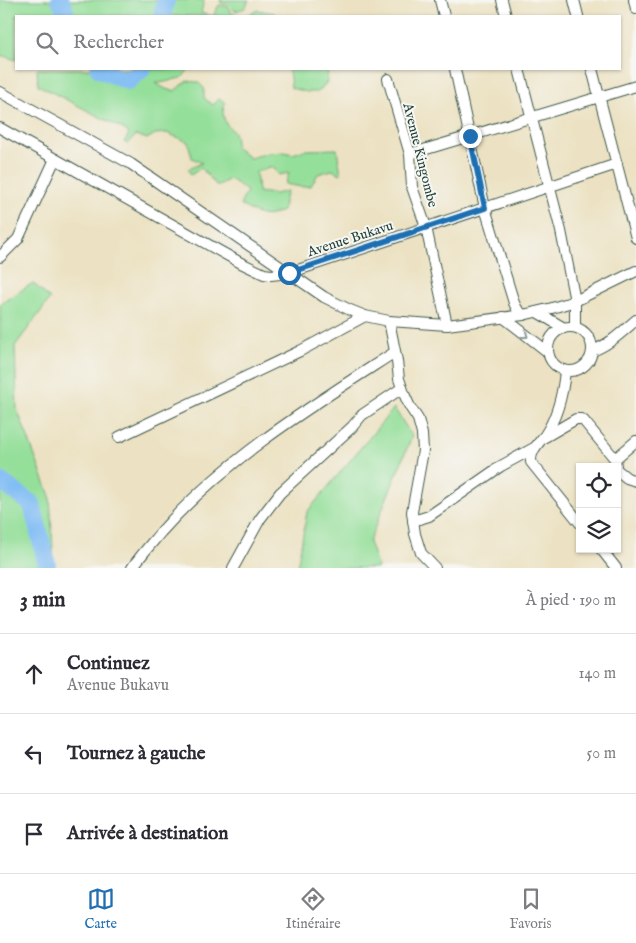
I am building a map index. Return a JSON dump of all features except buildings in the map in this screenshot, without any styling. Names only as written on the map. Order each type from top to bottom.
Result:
[{"type":"street","points":[[440,0],[444,15]]},
{"type":"street","points":[[502,0],[506,15]]},
{"type":"street","points":[[574,0],[578,15]]},
{"type":"street","points":[[634,0],[636,9]]},
{"type":"street","points":[[455,70],[485,208],[514,303],[523,315]]},
{"type":"street","points":[[519,70],[561,231],[575,301],[569,328]]},
{"type":"street","points":[[592,70],[636,238]]},
{"type":"street","name":"Avenue Kingombe","points":[[388,79],[410,154],[412,187],[426,227],[447,325]]},
{"type":"street","points":[[410,154],[636,86]]},
{"type":"street","points":[[0,92],[131,164],[324,297],[365,316],[389,321],[447,325],[523,315],[575,301],[636,271]]},
{"type":"street","name":"Avenue Bukavu","points":[[0,128],[241,263],[264,274],[271,275],[289,273],[617,164]]},
{"type":"street","points":[[0,257],[18,239],[55,159]]},
{"type":"street","points":[[538,312],[569,328],[580,329],[590,340],[592,351],[589,361],[584,367],[572,371],[564,371],[555,366],[549,357],[548,347],[555,333],[569,328]]},
{"type":"street","points":[[118,437],[300,351],[365,316]]},
{"type":"street","points":[[503,317],[548,352]]},
{"type":"street","points":[[592,351],[607,344],[636,320]]},
{"type":"street","points":[[389,321],[396,352],[399,379],[410,407],[418,419],[422,434],[423,451],[412,512],[415,534],[421,553],[436,568]]},
{"type":"street","points":[[132,568],[176,515],[202,490],[248,452],[324,397],[396,352]]},
{"type":"street","points":[[413,521],[429,516],[501,466],[534,448],[553,421],[564,371]]},
{"type":"street","points":[[233,568],[260,519],[280,493],[352,427],[362,415],[402,388]]},
{"type":"street","points":[[542,438],[581,418],[615,463]]},
{"type":"street","points":[[618,463],[636,441]]},
{"type":"street","points":[[534,448],[532,462],[576,518]]},
{"type":"street","points":[[621,471],[627,478],[636,482]]},
{"type":"street","points":[[604,553],[616,568]]},
{"type":"green space","points":[[0,0],[204,0],[201,13],[209,15],[15,15],[15,60],[0,55]]},
{"type":"green space","points":[[220,0],[249,0],[245,8],[235,11],[229,5],[221,3]]},
{"type":"green space","points":[[219,5],[228,7],[236,15],[214,15]]},
{"type":"green space","points":[[258,10],[274,13],[275,15],[248,15]]},
{"type":"green space","points":[[37,70],[188,70],[182,78],[155,83],[174,91],[187,81],[198,82],[204,88],[204,98],[213,105],[219,99],[225,102],[223,116],[225,122],[234,133],[235,147],[250,158],[268,153],[284,152],[293,154],[304,150],[337,149],[341,174],[332,170],[318,174],[311,186],[301,187],[285,184],[289,173],[279,175],[273,167],[256,172],[258,192],[275,194],[287,191],[283,210],[271,215],[262,215],[240,205],[247,191],[230,179],[217,186],[201,168],[191,175],[188,169],[202,163],[192,158],[188,142],[167,133],[155,134],[147,139],[136,135],[128,144],[124,142],[129,134],[125,130],[38,85]]},
{"type":"green space","points":[[288,70],[328,70],[327,82],[318,92],[307,92],[291,88]]},
{"type":"green space","points":[[33,283],[50,299],[15,346],[17,409],[50,496],[54,568],[0,568],[0,304]]},
{"type":"green space","points":[[394,408],[412,436],[369,542],[378,568],[297,568],[307,512]]},
{"type":"waterway","points":[[60,0],[66,15]]},
{"type":"waterway","points":[[162,15],[166,0]]},
{"type":"waterway","points":[[101,70],[128,81],[141,70]]},
{"type":"waterway","points":[[0,481],[32,504],[47,565],[46,568]]},
{"type":"route","points":[[289,273],[485,208],[470,136]]}]
